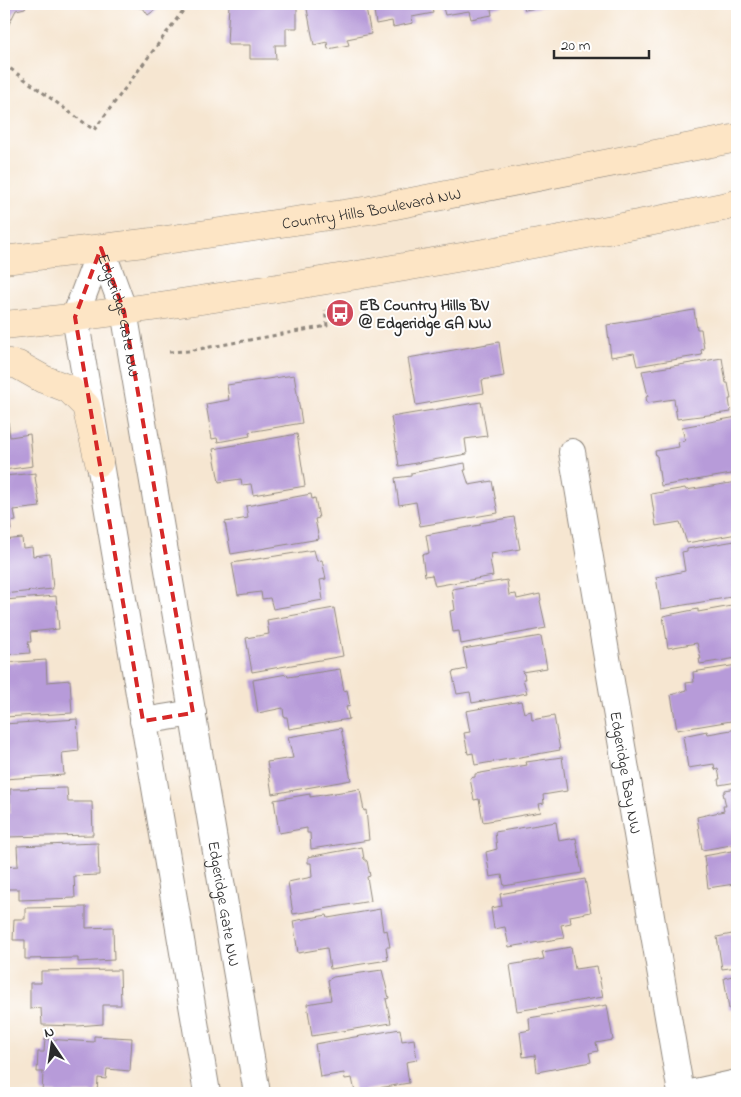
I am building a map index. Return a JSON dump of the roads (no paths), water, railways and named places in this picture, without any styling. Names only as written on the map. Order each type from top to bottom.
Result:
[{"type":"main road","name":"Country Hills Boulevard NW","points":[[4,260],[370,210],[737,138]]},
{"type":"main road","points":[[4,326],[268,290],[623,228],[737,204]]},
{"type":"main road","points":[[4,362],[18,365],[44,379],[69,389],[86,406],[99,462]]},
{"type":"street","name":"Edgeridge Gate NW","points":[[101,248],[124,311],[257,1093]]},
{"type":"street","name":"Edgeridge Gate NW","points":[[75,317],[101,248]]},
{"type":"street","points":[[75,317],[206,1093]]},
{"type":"street","name":"Edgeridge Bay NW","points":[[572,452],[681,1093]]},
{"type":"street","points":[[143,722],[193,713]]},
{"type":"street","points":[[691,1093],[737,1083]]},
{"type":"place","name":"EB Country Hills BV @ Edgeridge GA NW","points":[[340,313]]}]
